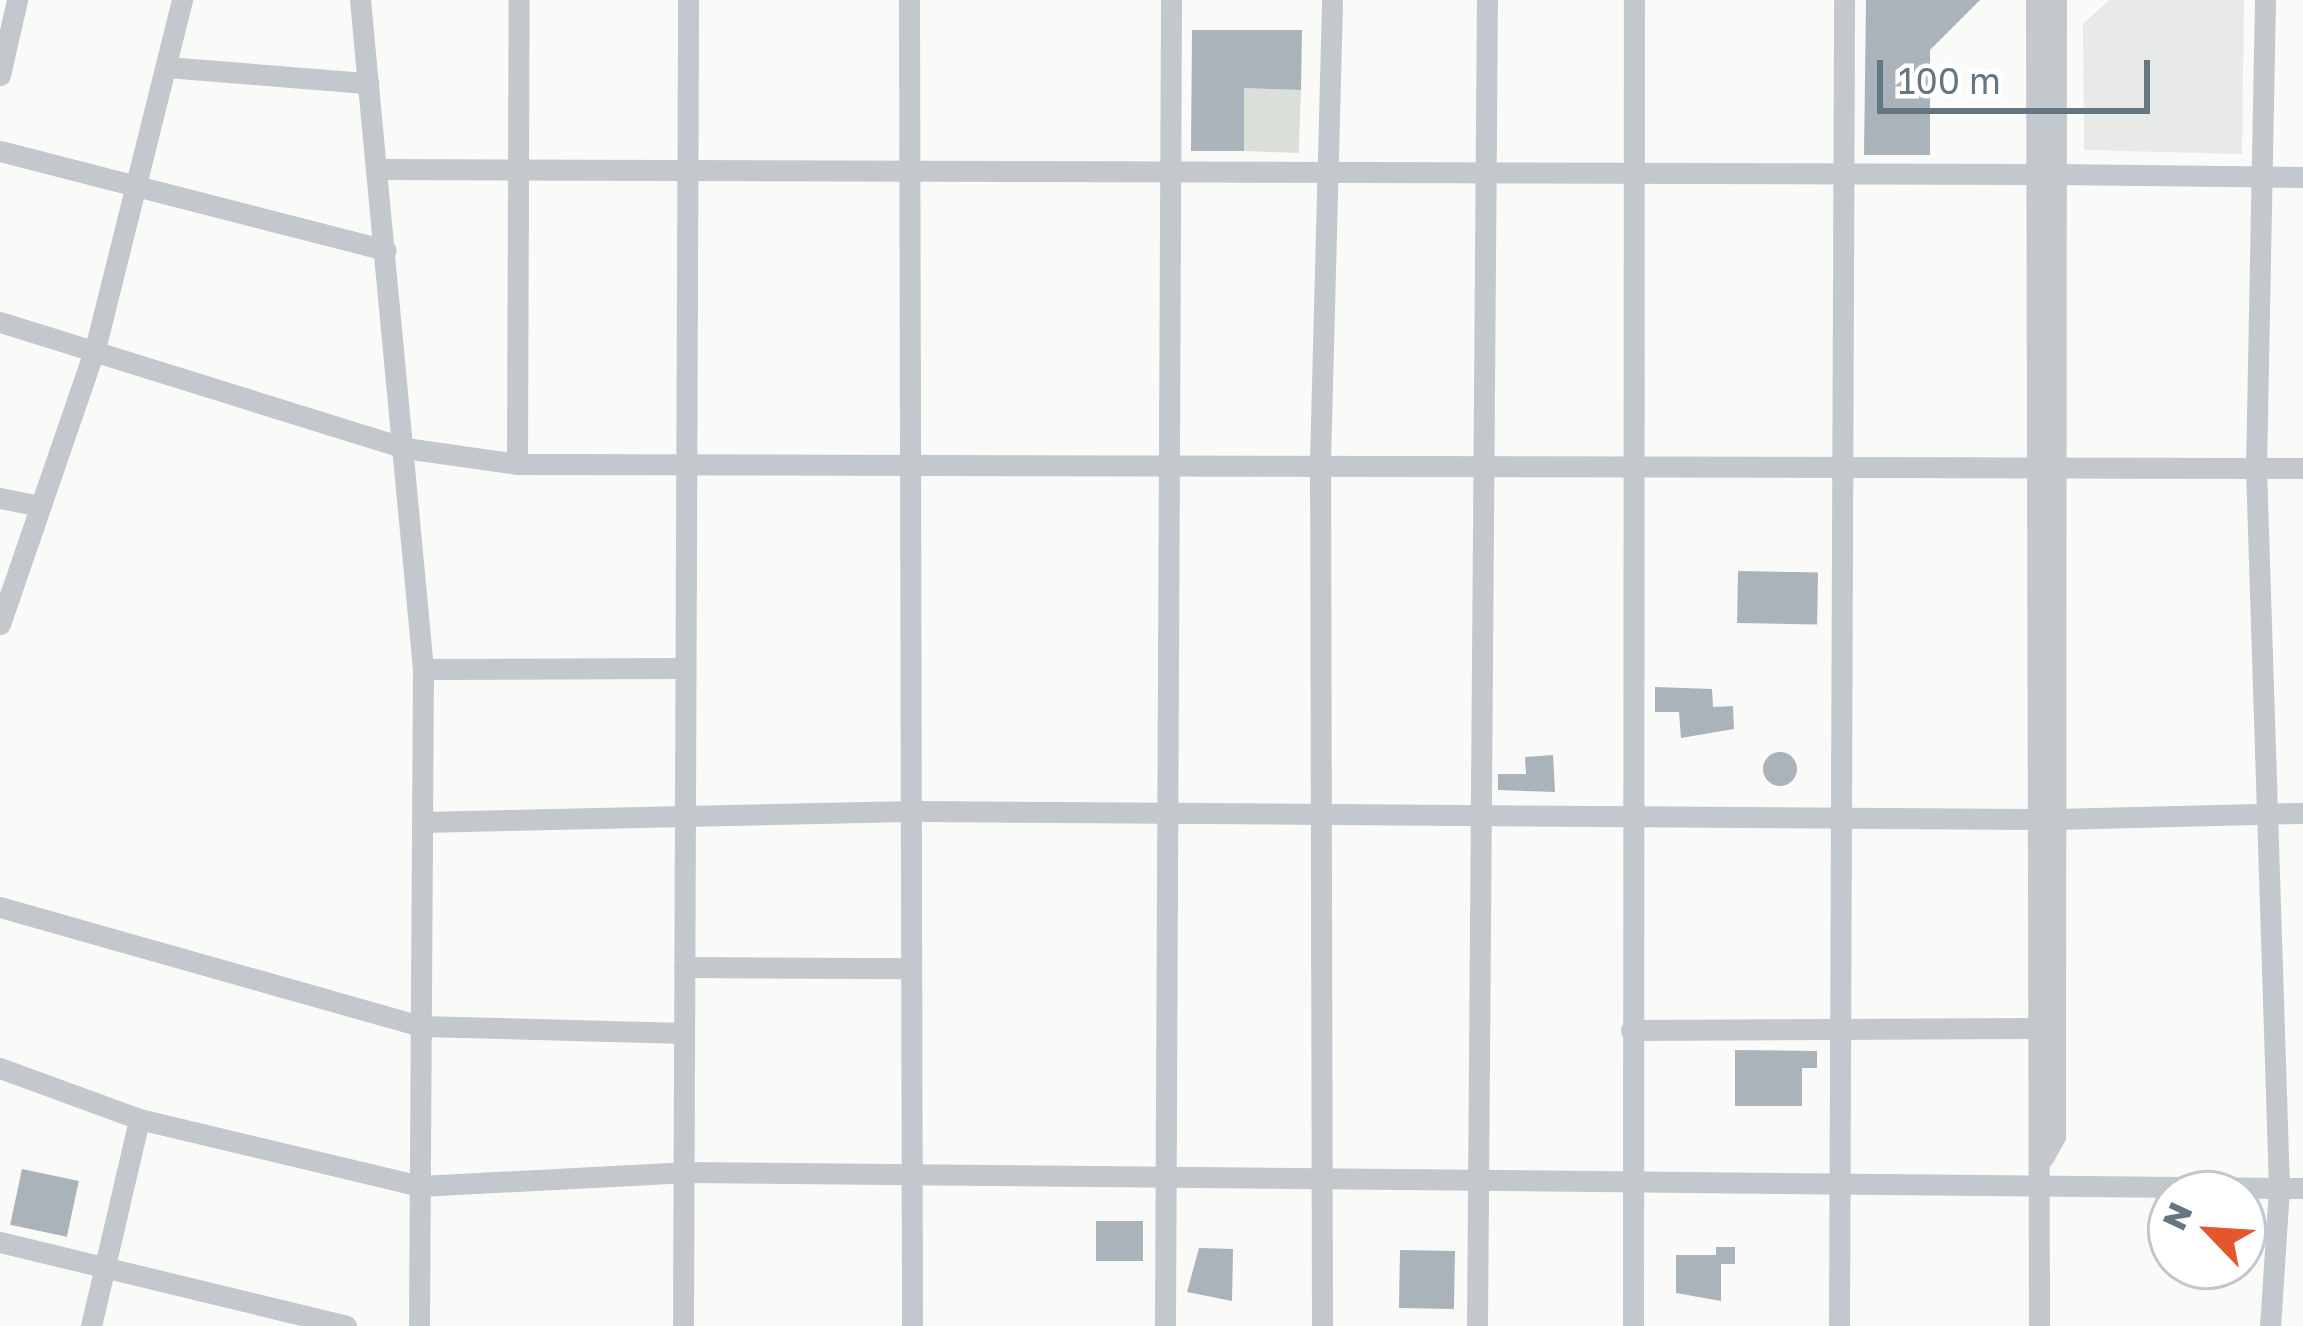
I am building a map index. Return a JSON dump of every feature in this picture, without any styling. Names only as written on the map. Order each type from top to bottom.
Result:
[{"type":"street","points":[[0,624],[96,345],[182,0]]},
{"type":"street","points":[[360,0],[423,669],[419,1326]]},
{"type":"street","points":[[518,464],[519,0]]},
{"type":"street","points":[[683,1326],[688,0]]},
{"type":"street","points":[[909,0],[912,1326]]},
{"type":"street","points":[[1165,1326],[1171,0]]},
{"type":"street","points":[[1322,1326],[1320,461],[1332,0]]},
{"type":"street","points":[[1478,1326],[1487,465],[1486,0]]},
{"type":"street","points":[[1633,1326],[1634,0]]},
{"type":"street","points":[[1839,1326],[1844,0]]},
{"type":"street","points":[[2036,0],[2046,174],[2045,819],[2055,1136],[2043,1158],[2039,1326]]},
{"type":"street","points":[[2046,174],[2056,0]]},
{"type":"street","points":[[2265,0],[2257,468],[2279,1188],[2270,1326]]},
{"type":"street","points":[[0,75],[10,10]]},
{"type":"street","points":[[167,67],[368,83]]},
{"type":"street","points":[[0,151],[135,192],[385,250]]},
{"type":"street","points":[[377,170],[520,174],[1843,170],[2303,177]]},
{"type":"street","points":[[0,322],[96,345],[405,448],[518,464],[1320,461],[2303,468]]},
{"type":"street","points":[[0,497],[40,506]]},
{"type":"street","points":[[423,669],[685,668]]},
{"type":"street","points":[[422,823],[910,811],[2045,819],[2303,813]]},
{"type":"street","points":[[2043,1158],[2034,1141],[2045,819]]},
{"type":"street","points":[[0,907],[421,1026],[684,1033]]},
{"type":"street","points":[[684,967],[910,968]]},
{"type":"street","points":[[1631,1030],[2035,1028]]},
{"type":"street","points":[[0,1068],[139,1118],[420,1186],[684,1172],[1166,1173],[1320,1184],[1478,1180],[2303,1188]]},
{"type":"street","points":[[91,1326],[139,1118]]},
{"type":"street","points":[[0,1242],[346,1326]]},
{"type":"shaded area","points":[[2109,0],[2244,0],[2242,154],[2084,150],[2083,24]]},
{"type":"shaded area","points":[[1244,88],[1301,90],[1299,153],[1242,151]]},
{"type":"building","points":[[1866,0],[1980,0],[1930,50],[1930,155],[1864,155]]},
{"type":"building","points":[[1192,30],[1302,30],[1301,90],[1244,88],[1244,151],[1191,151]]},
{"type":"building","points":[[1738,571],[1818,572],[1817,624],[1737,623]]},
{"type":"building","points":[[1655,687],[1712,689],[1713,707],[1733,706],[1734,729],[1681,738],[1679,712],[1655,712]]},
{"type":"building","points":[[1780,752],[1792,757],[1797,769],[1792,781],[1780,786],[1768,781],[1763,769],[1768,757]]},
{"type":"building","points":[[1553,755],[1555,792],[1498,790],[1498,774],[1526,774],[1525,757]]},
{"type":"building","points":[[1735,1050],[1817,1051],[1817,1068],[1802,1068],[1802,1106],[1735,1106]]},
{"type":"building","points":[[22,1169],[79,1181],[67,1237],[10,1225]]},
{"type":"building","points":[[1096,1221],[1143,1221],[1143,1261],[1096,1261]]},
{"type":"building","points":[[1716,1247],[1735,1247],[1735,1264],[1721,1264],[1721,1301],[1676,1293],[1676,1255],[1716,1255]]},
{"type":"building","points":[[1199,1248],[1233,1249],[1232,1301],[1187,1292]]},
{"type":"building","points":[[1400,1250],[1455,1251],[1454,1309],[1399,1308]]}]
